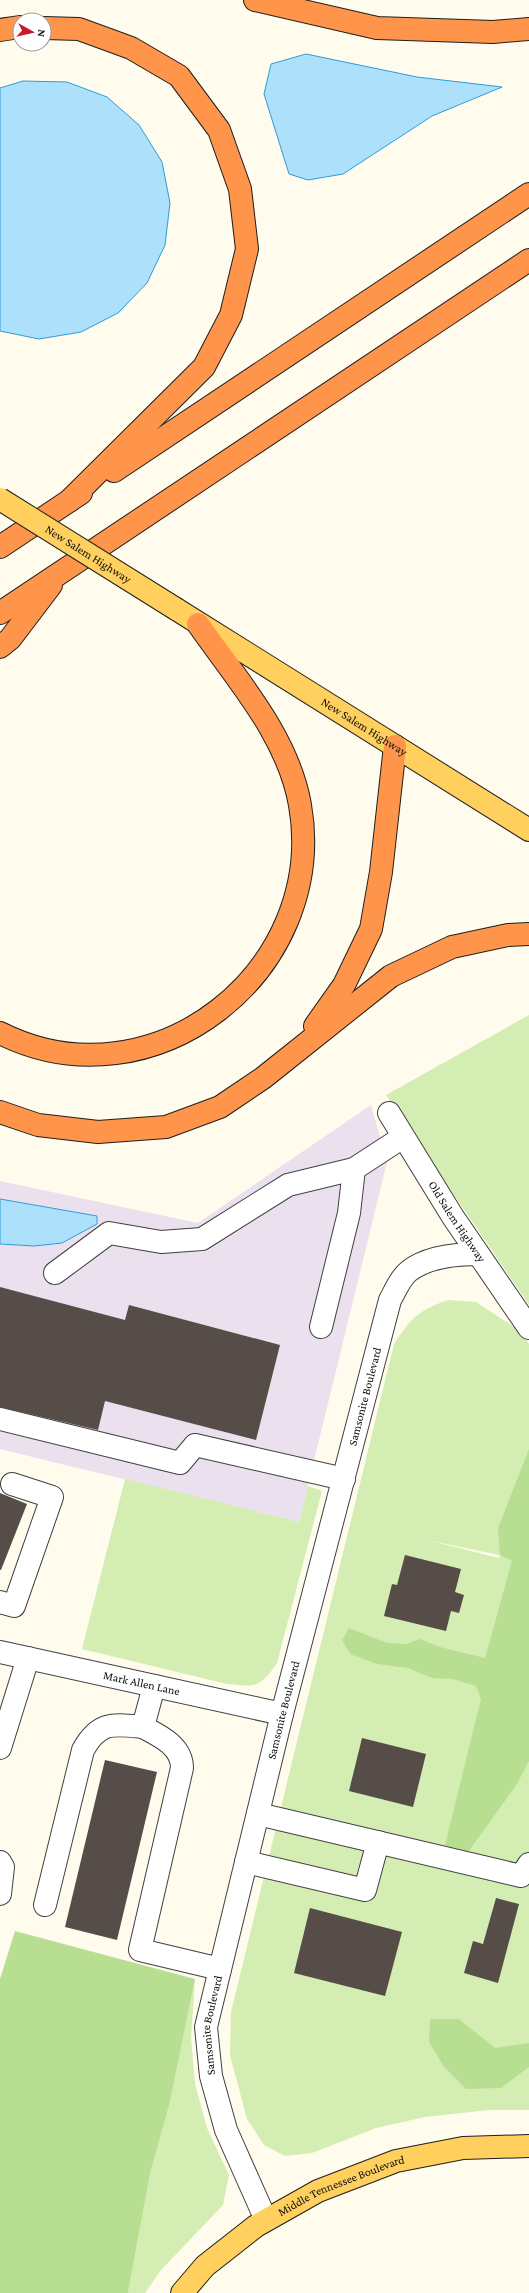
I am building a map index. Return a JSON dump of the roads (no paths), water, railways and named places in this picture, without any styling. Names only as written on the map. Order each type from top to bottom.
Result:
[{"type":"highway","points":[[255,0],[377,28],[493,32],[529,28]]},
{"type":"highway","points":[[0,30],[12,28]]},
{"type":"highway","points":[[52,28],[79,29],[131,48],[179,76],[219,130],[240,189],[247,249],[231,315],[204,367],[69,501]]},
{"type":"highway","points":[[0,547],[529,194]]},
{"type":"highway","points":[[0,612],[529,260]]},
{"type":"highway","points":[[0,647],[10,639],[61,572]]},
{"type":"highway","points":[[0,1032],[41,1048],[75,1054],[112,1054],[144,1049],[176,1037],[216,1013],[239,993],[260,968],[278,937],[292,908],[300,875],[303,838],[300,806],[291,770],[274,734],[198,624]]},
{"type":"highway","points":[[302,1045],[344,985],[371,929],[381,872],[395,746]]},
{"type":"highway","points":[[0,1112],[38,1124],[98,1132],[166,1127],[220,1107],[263,1078],[302,1045],[391,976],[452,947],[508,935],[529,934]]},
{"type":"main road","name":"New Salem Highway","points":[[0,499],[529,830]]},
{"type":"main road","name":"Middle Tennessee Boulevard","points":[[182,2293],[204,2266],[256,2226],[318,2191],[396,2161],[463,2148],[529,2146]]},
{"type":"street","name":"Old Salem Highway","points":[[389,1113],[478,1254],[529,1328]]},
{"type":"street","points":[[55,1273],[109,1233],[161,1242],[202,1239],[288,1185],[354,1169],[404,1137]]},
{"type":"street","points":[[321,1327],[348,1213],[354,1169]]},
{"type":"street","name":"Samsonite Boulevard","points":[[266,2220],[226,2130],[211,2076],[206,2027],[282,1714],[390,1300],[408,1271],[430,1261],[458,1254],[478,1254]]},
{"type":"street","points":[[0,1419],[180,1464],[195,1445],[344,1479]]},
{"type":"street","points":[[0,1602],[14,1606],[52,1497],[12,1484]]},
{"type":"street","name":"Mark Allen Lane","points":[[0,1652],[282,1714]]},
{"type":"street","points":[[0,1748],[7,1697],[28,1658]]},
{"type":"street","points":[[143,1727],[154,1686]]},
{"type":"street","points":[[45,1905],[83,1750],[99,1729],[125,1725],[143,1727],[177,1749],[182,1761],[181,1778],[140,1950],[220,1970]]},
{"type":"street","points":[[258,1814],[521,1876],[529,1864]]},
{"type":"street","points":[[246,1862],[365,1890],[378,1842]]},
{"type":"street","points":[[0,1862],[3,1867],[0,1894]]},
{"type":"water","points":[[306,54],[417,77],[502,87],[432,116],[343,174],[308,180],[289,174],[264,94],[271,64]]},
{"type":"water","points":[[23,81],[67,82],[107,97],[139,125],[162,162],[170,203],[165,245],[147,283],[118,313],[81,332],[39,339],[0,331],[0,88]]},
{"type":"water","points":[[0,1199],[97,1216],[97,1224],[62,1243],[34,1246],[0,1244]]}]
